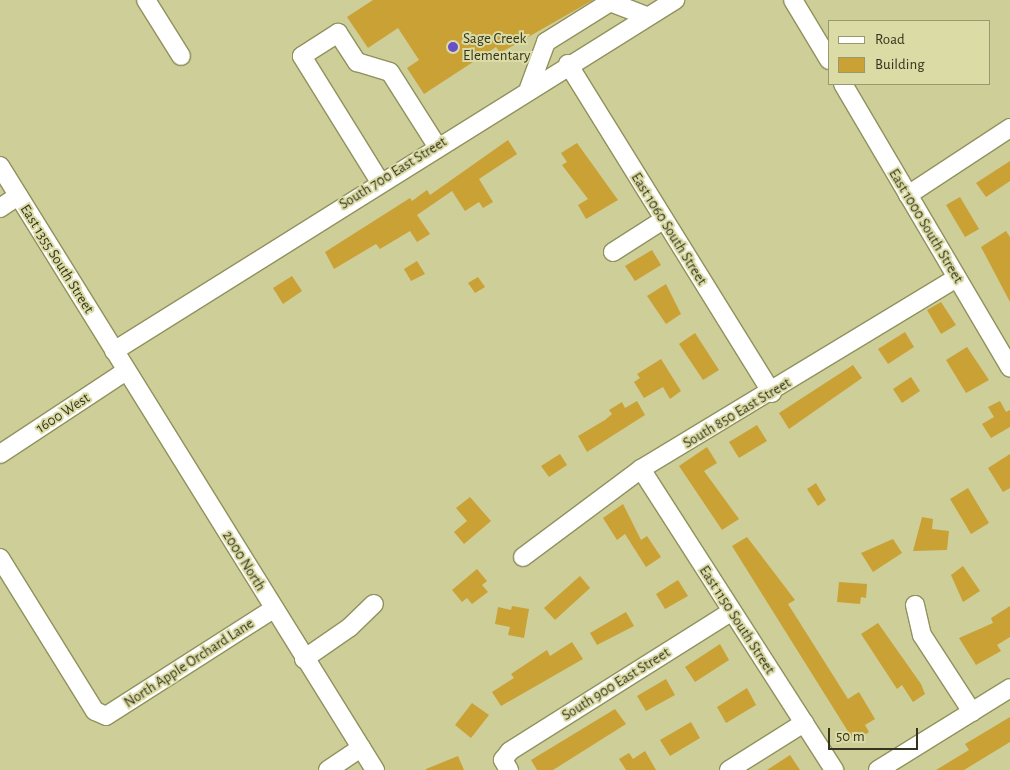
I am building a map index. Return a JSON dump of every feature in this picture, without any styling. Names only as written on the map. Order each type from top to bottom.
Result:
[{"type":"street","points":[[146,0],[181,56]]},
{"type":"street","name":"South 700 East Street","points":[[114,351],[436,146],[675,0]]},
{"type":"street","points":[[793,0],[828,58]]},
{"type":"street","points":[[529,88],[546,42],[610,2],[647,16]]},
{"type":"street","points":[[380,182],[302,56],[331,37],[338,33],[357,62],[390,72],[436,146]]},
{"type":"street","name":"East 1060 South Street","points":[[568,64],[772,393]]},
{"type":"street","name":"East 1000 South Street","points":[[844,85],[1010,367]]},
{"type":"street","points":[[908,195],[1010,128]]},
{"type":"street","name":"East 1355 South Street","points":[[0,166],[114,351]]},
{"type":"street","points":[[0,208],[18,196]]},
{"type":"street","points":[[613,252],[663,220]]},
{"type":"street","name":"South 850 East Street","points":[[523,557],[641,469],[772,393],[958,278]]},
{"type":"street","name":"2000 North","points":[[114,351],[304,659],[375,770]]},
{"type":"street","name":"1600 West","points":[[0,454],[126,371]]},
{"type":"street","name":"East 1150 South Street","points":[[641,469],[834,770]]},
{"type":"street","name":"North Apple Orchard Lane","points":[[0,558],[94,711],[106,716],[273,609]]},
{"type":"street","points":[[304,659],[350,627],[374,604]]},
{"type":"street","points":[[915,605],[922,635],[972,712]]},
{"type":"street","name":"South 900 East Street","points":[[506,765],[510,751],[732,611]]},
{"type":"street","points":[[878,770],[1010,688]]},
{"type":"street","points":[[729,770],[804,723]]},
{"type":"street","points":[[328,770],[361,748]]},
{"type":"building","name":"Sage Creek Elementary","points":[[373,0],[593,0],[500,53],[496,47],[424,94],[407,68],[419,60],[398,28],[368,48],[347,17]]},
{"type":"building","points":[[508,140],[517,154],[479,179],[493,202],[483,208],[479,202],[465,211],[452,191],[417,215],[430,234],[417,242],[410,231],[380,249],[376,244],[334,269],[325,252],[410,198],[412,201],[427,190],[430,195]]},
{"type":"building","points":[[577,143],[618,200],[586,219],[578,205],[588,199],[562,165],[567,162],[561,153]]},
{"type":"building","points":[[1010,161],[1010,181],[986,197],[976,183]]},
{"type":"building","points":[[960,197],[979,229],[965,237],[946,205]]},
{"type":"building","points":[[1006,231],[1010,237],[1010,302],[981,247]]},
{"type":"building","points":[[652,250],[661,265],[635,281],[625,266]]},
{"type":"building","points":[[417,261],[425,274],[411,281],[404,269]]},
{"type":"building","points":[[292,276],[302,291],[283,304],[273,288]]},
{"type":"building","points":[[478,277],[485,287],[475,293],[468,283]]},
{"type":"building","points":[[666,284],[681,314],[666,324],[647,296]]},
{"type":"building","points":[[941,302],[956,325],[941,334],[927,310]]},
{"type":"building","points":[[905,332],[914,347],[888,364],[878,349]]},
{"type":"building","points":[[695,333],[719,370],[703,380],[679,344]]},
{"type":"building","points":[[967,347],[989,380],[966,393],[946,360]]},
{"type":"building","points":[[661,359],[681,391],[670,399],[663,387],[644,398],[634,382],[640,378],[637,374]]},
{"type":"building","points":[[853,365],[862,378],[789,429],[779,413]]},
{"type":"building","points":[[911,377],[920,391],[902,403],[893,389]]},
{"type":"building","points":[[637,401],[645,415],[587,452],[578,436],[605,420],[612,414],[609,410],[622,402],[625,408]]},
{"type":"building","points":[[1000,401],[1006,412],[1010,410],[1010,427],[991,438],[982,424],[994,417],[988,407]]},
{"type":"building","points":[[757,425],[767,441],[739,458],[729,442]]},
{"type":"building","points":[[707,447],[717,463],[704,471],[739,519],[722,530],[679,466]]},
{"type":"building","points":[[560,454],[567,465],[549,477],[541,466]]},
{"type":"building","points":[[1010,454],[1010,488],[1003,492],[988,468]]},
{"type":"building","points":[[816,483],[826,500],[818,506],[807,489]]},
{"type":"building","points":[[968,488],[989,523],[971,534],[950,499]]},
{"type":"building","points":[[470,497],[491,521],[464,544],[454,532],[467,521],[456,508]]},
{"type":"building","points":[[623,504],[641,540],[647,536],[661,557],[646,567],[625,534],[617,540],[603,518]]},
{"type":"building","points":[[922,517],[933,519],[932,529],[949,531],[947,550],[913,551]]},
{"type":"building","points":[[747,537],[795,600],[788,604],[848,699],[859,692],[875,719],[865,725],[869,732],[854,741],[732,546]]},
{"type":"building","points":[[893,539],[902,553],[873,572],[861,553]]},
{"type":"building","points":[[963,566],[980,591],[963,602],[951,575]]},
{"type":"building","points":[[477,569],[487,581],[482,585],[488,592],[472,604],[467,598],[462,602],[452,590]]},
{"type":"building","points":[[580,576],[590,588],[555,620],[544,608]]},
{"type":"building","points":[[678,580],[688,596],[665,609],[656,594]]},
{"type":"building","points":[[839,582],[867,584],[866,598],[861,597],[860,604],[837,602]]},
{"type":"building","points":[[512,606],[529,609],[524,638],[508,635],[510,627],[495,624],[498,607],[511,610]]},
{"type":"building","points":[[1010,606],[1010,637],[997,645],[1001,651],[976,665],[959,638],[993,623],[991,618]]},
{"type":"building","points":[[626,612],[634,626],[597,645],[590,633]]},
{"type":"building","points":[[878,623],[921,684],[925,694],[913,702],[902,685],[897,689],[861,634]]},
{"type":"building","points":[[572,642],[583,659],[501,706],[492,692],[514,678],[511,674],[547,650],[550,656]]},
{"type":"building","points":[[720,644],[729,660],[695,682],[685,667]]},
{"type":"building","points":[[666,679],[675,695],[646,711],[637,696]]},
{"type":"building","points":[[747,688],[756,705],[726,723],[717,707]]},
{"type":"building","points":[[472,703],[489,715],[471,738],[455,725]]},
{"type":"building","points":[[615,709],[626,724],[553,770],[537,770],[531,760]]},
{"type":"building","points":[[1010,717],[1010,742],[964,770],[936,770],[969,750],[965,744]]},
{"type":"building","points":[[691,722],[700,738],[670,756],[660,740]]},
{"type":"building","points":[[645,751],[656,770],[626,770],[619,759],[629,753],[633,759]]},
{"type":"building","points":[[790,755],[800,770],[767,770]]},
{"type":"building","points":[[458,756],[464,770],[426,770],[426,769]]},
{"type":"place","name":"Sage Creek Elementary","points":[[453,47]]}]
